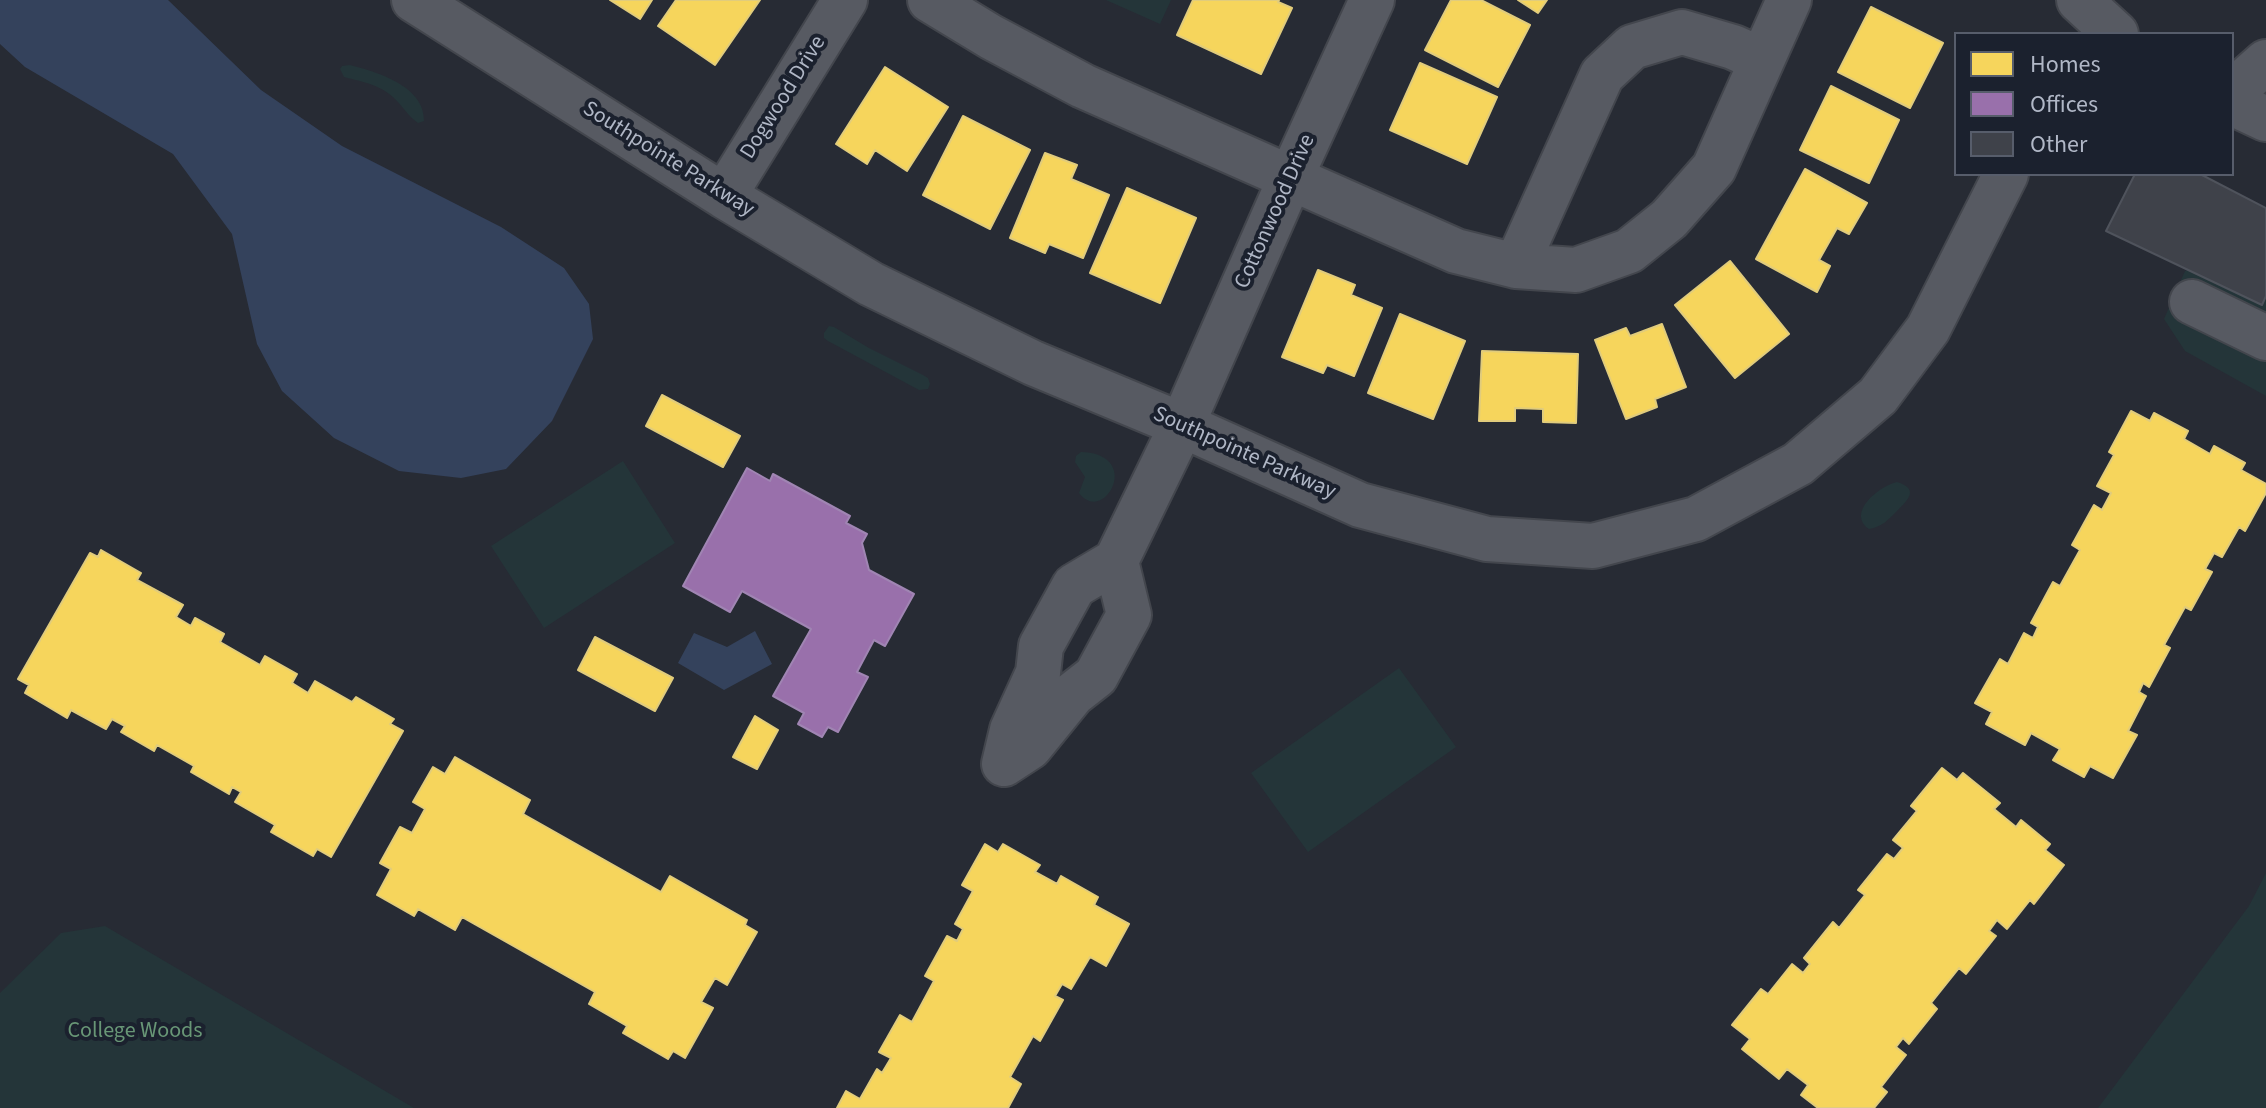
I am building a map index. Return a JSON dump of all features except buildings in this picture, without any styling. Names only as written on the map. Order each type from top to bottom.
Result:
[{"type":"street","name":"Southpointe Parkway","points":[[414,0],[724,196],[871,284],[1033,363],[1182,425],[1360,505],[1487,539],[1593,546],[1696,519],[1798,464],[1878,396],[1928,329],[2005,176]]},
{"type":"street","name":"Dogwood Drive","points":[[724,196],[845,0]]},
{"type":"street","points":[[930,0],[1083,86],[1456,251],[1516,266],[1576,270],[1629,251],[1669,219],[1714,168],[1789,0]]},
{"type":"street","name":"Cottonwood Drive","points":[[1116,561],[1182,425],[1372,0]]},
{"type":"street","points":[[1516,266],[1602,75],[1632,47],[1682,32],[1733,47],[1762,60]]},
{"type":"street","points":[[2234,90],[2266,62]]},
{"type":"street","points":[[2234,104],[2266,119]]},
{"type":"street","points":[[2192,302],[2266,338]]},
{"type":"street","points":[[1116,561],[1129,615],[1096,676],[1056,683],[1041,646],[1074,586],[1116,561]]},
{"type":"green space","points":[[1106,0],[1171,0],[1160,24]]},
{"type":"green space","points":[[350,65],[398,82],[417,98],[424,121],[415,121],[385,91],[344,77],[340,69]]},
{"type":"green space","points":[[2230,260],[2266,281],[2266,396],[2185,351],[2164,319],[2185,271]]},
{"type":"green space","points":[[829,326],[928,378],[928,389],[919,390],[828,341],[824,333]]},
{"type":"green space","points":[[1081,452],[1100,456],[1111,464],[1115,475],[1113,486],[1099,501],[1089,501],[1079,493],[1085,477],[1075,462]]},
{"type":"green space","points":[[623,461],[675,543],[544,628],[491,546]]},
{"type":"green space","points":[[1897,482],[1908,488],[1910,495],[1884,523],[1869,529],[1863,523],[1863,508],[1874,494]]},
{"type":"green space","points":[[1399,668],[1456,747],[1308,852],[1251,773]]},
{"type":"green space","points":[[2266,873],[2266,1108],[2098,1108],[2249,906]]},
{"type":"green space","name":"College Woods","points":[[105,926],[414,1108],[0,1108],[0,993],[61,933]]},
{"type":"water","points":[[0,0],[168,0],[261,90],[342,146],[501,227],[564,268],[589,304],[593,339],[552,421],[506,469],[461,478],[399,471],[334,438],[282,391],[257,344],[232,234],[173,154],[25,67],[0,44]]},
{"type":"water","points":[[755,631],[772,664],[724,690],[678,663],[694,633],[727,647]]}]
